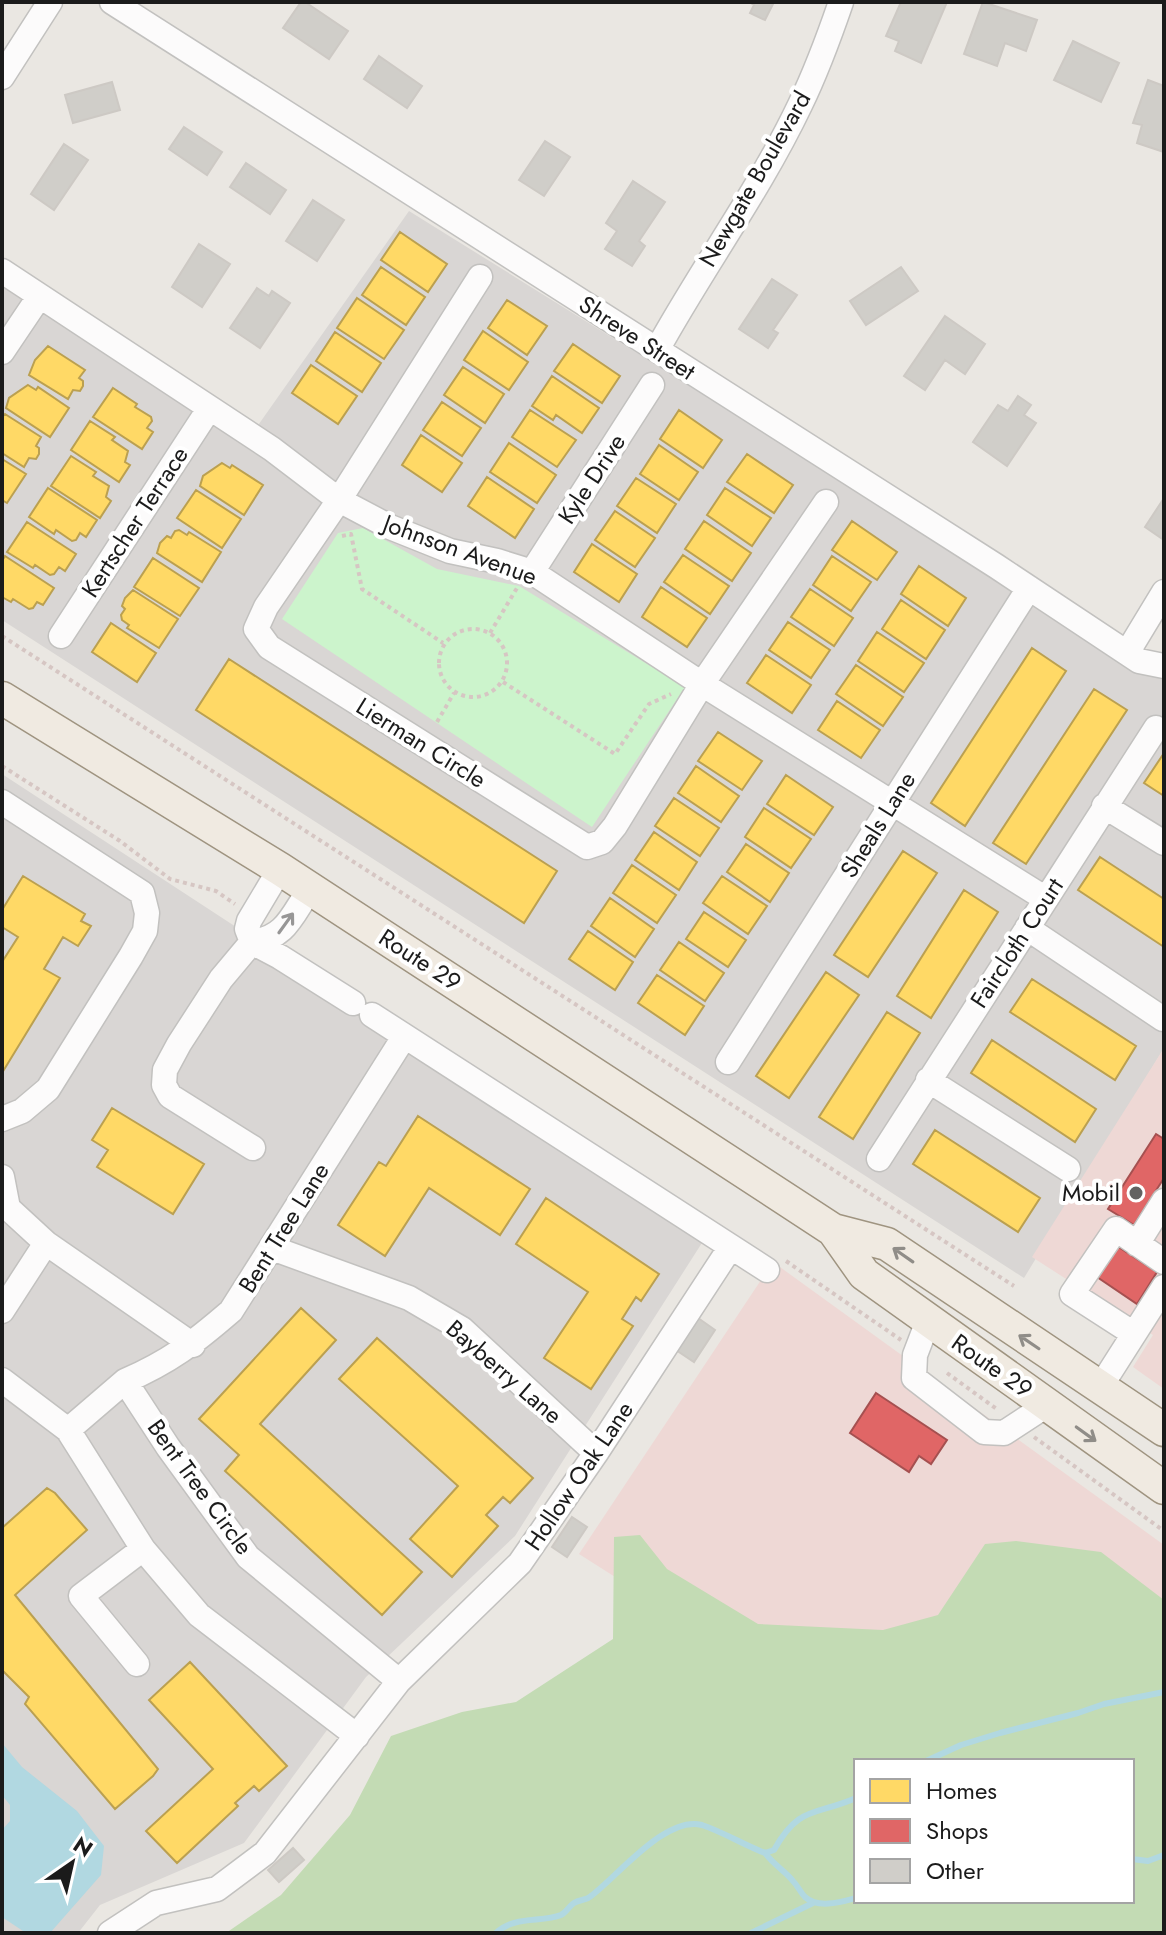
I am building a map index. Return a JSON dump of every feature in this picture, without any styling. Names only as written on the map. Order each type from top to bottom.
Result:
[{"type":"main road","name":"Route 29","points":[[2,698],[280,869],[833,1230],[887,1244],[1164,1430]]},
{"type":"main road","name":"Route 29","points":[[833,1230],[864,1274],[1164,1488]]},
{"type":"street","points":[[2,77],[50,2]]},
{"type":"street","name":"Shreve Street","points":[[112,2],[1139,661],[1164,666]]},
{"type":"street","name":"Newgate Boulevard","points":[[657,350],[801,105],[841,2]]},
{"type":"street","name":"Johnson Avenue","points":[[2,271],[272,449],[339,500],[390,527],[450,551],[497,561],[696,680],[1046,899]]},
{"type":"street","name":"Lierman Circle","points":[[480,277],[339,500],[266,607],[256,629],[269,647],[587,847],[602,842],[615,826],[696,680],[826,502]]},
{"type":"street","points":[[2,352],[39,297]]},
{"type":"street","name":"Kyle Drive","points":[[525,579],[652,385]]},
{"type":"street","name":"Kertscher Terrace","points":[[61,636],[209,409]]},
{"type":"street","name":"Sheals Lane","points":[[728,1062],[1029,588]]},
{"type":"street","points":[[1127,653],[1164,592]]},
{"type":"street","name":"Faircloth Court","points":[[879,1159],[1156,728]]},
{"type":"street","points":[[2,802],[142,893],[147,913],[145,931],[131,956],[48,1089],[22,1111],[2,1119]]},
{"type":"street","points":[[1104,806],[1164,843]]},
{"type":"street","points":[[280,869],[249,921],[247,929],[252,942],[362,1009],[767,1270]]},
{"type":"street","points":[[253,1148],[170,1096],[164,1085],[165,1070],[221,979],[252,942],[277,935],[310,889]]},
{"type":"street","points":[[1027,928],[1163,1019]]},
{"type":"street","name":"Bent Tree Lane","points":[[125,1381],[163,1364],[193,1345],[231,1311],[404,1037]]},
{"type":"street","points":[[928,1080],[1068,1169]]},
{"type":"street","points":[[2,1177],[8,1208],[46,1243],[193,1345]]},
{"type":"street","points":[[1137,1244],[1164,1201]]},
{"type":"street","points":[[1134,1334],[1072,1294],[1116,1229],[1164,1262]]},
{"type":"street","points":[[2,1311],[46,1243]]},
{"type":"street","name":"Bayberry Lane","points":[[272,1248],[409,1298],[462,1329],[596,1453]]},
{"type":"street","name":"Hollow Oak Lane","points":[[399,1681],[520,1563],[730,1248]]},
{"type":"street","points":[[1099,1389],[1164,1287]]},
{"type":"street","points":[[928,1321],[915,1355],[914,1378],[984,1432],[1004,1433],[1047,1405]]},
{"type":"street","points":[[2,1380],[68,1430],[143,1549],[199,1615],[357,1736]]},
{"type":"street","points":[[68,1430],[125,1381]]},
{"type":"street","name":"Bent Tree Circle","points":[[125,1381],[168,1447],[248,1557],[399,1681]]},
{"type":"street","points":[[137,1664],[81,1596],[143,1549]]},
{"type":"street","points":[[110,1933],[156,1903],[217,1889],[265,1853],[399,1681]]},
{"type":"path","points":[[320,528],[333,537],[351,534],[362,589],[444,643]]},
{"type":"path","points":[[490,633],[525,579]]},
{"type":"path","points":[[475,628],[490,633],[505,648],[508,666],[503,682],[488,695],[471,698],[454,693],[441,679],[438,661],[444,643],[458,631],[475,628]]},
{"type":"path","points":[[2,636],[1014,1286]]},
{"type":"path","points":[[503,682],[615,754],[649,704],[696,680]]},
{"type":"path","points":[[437,722],[454,693]]},
{"type":"shaded area","points":[[409,211],[1164,681],[1164,1048],[1024,1278],[2,620],[2,275],[249,438]]},
{"type":"shaded area","points":[[2,774],[707,1235],[515,1536],[366,1677],[244,1843],[100,1905],[78,1933],[2,1933]]},
{"type":"shaded area","points":[[1164,1048],[1164,1389],[1133,1367],[1153,1335],[1032,1257]]},
{"type":"shaded area","points":[[773,1262],[1164,1545],[1164,1666],[909,1759],[901,1759],[579,1554]]},
{"type":"green space","points":[[363,528],[437,569],[519,586],[685,687],[592,827],[282,619],[338,533]]},
{"type":"green space","points":[[640,1535],[667,1569],[758,1624],[883,1630],[938,1615],[985,1544],[1016,1541],[1101,1552],[1164,1600],[1164,1933],[226,1933],[281,1895],[350,1815],[391,1736],[462,1712],[516,1702],[613,1639],[614,1537]]},
{"type":"water","points":[[2,1743],[22,1767],[77,1811],[104,1846],[101,1875],[50,1933],[26,1933],[2,1917],[2,1830],[10,1821],[10,1805],[2,1795]]},
{"type":"building: Homes","points":[[400,232],[447,264],[428,292],[381,260]]},
{"type":"building: Homes","points":[[381,267],[425,297],[406,325],[362,295]]},
{"type":"building: Homes","points":[[357,298],[404,330],[384,359],[337,328]]},
{"type":"building: Homes","points":[[507,300],[547,326],[527,355],[488,328]]},
{"type":"building: Homes","points":[[483,331],[528,362],[509,390],[464,360]]},
{"type":"building: Homes","points":[[335,332],[381,363],[362,392],[316,361]]},
{"type":"building: Homes","points":[[573,344],[620,376],[602,403],[554,371]]},
{"type":"building: Homes","points":[[48,346],[85,370],[79,378],[83,386],[80,391],[73,390],[68,399],[29,375],[35,360]]},
{"type":"building: Homes","points":[[311,365],[357,396],[338,424],[292,393]]},
{"type":"building: Homes","points":[[463,367],[504,394],[485,423],[444,395]]},
{"type":"building: Homes","points":[[552,376],[599,408],[582,433],[556,415],[553,420],[532,406]]},
{"type":"building: Homes","points":[[28,385],[36,390],[38,387],[69,408],[50,437],[6,408],[9,398]]},
{"type":"building: Homes","points":[[113,388],[151,417],[147,428],[153,432],[142,449],[93,417]]},
{"type":"building: Homes","points":[[442,402],[481,428],[462,456],[423,430]]},
{"type":"building: Homes","points":[[530,410],[576,440],[557,467],[512,437]]},
{"type":"building: Homes","points":[[679,410],[722,440],[703,468],[660,439]]},
{"type":"building: Homes","points":[[5,414],[41,437],[36,446],[39,454],[36,459],[29,458],[24,467],[2,453],[2,417]]},
{"type":"building: Homes","points":[[90,421],[115,437],[112,440],[128,451],[125,462],[130,465],[119,482],[71,450]]},
{"type":"building: Homes","points":[[421,435],[462,463],[442,492],[402,465]]},
{"type":"building: Homes","points":[[509,443],[556,475],[537,503],[490,472]]},
{"type":"building: Homes","points":[[659,445],[698,472],[679,500],[640,474]]},
{"type":"building: Homes","points":[[747,454],[793,485],[774,513],[727,482]]},
{"type":"building: Homes","points":[[71,456],[96,472],[93,476],[109,486],[106,497],[111,501],[100,518],[51,486]]},
{"type":"building: Homes","points":[[2,459],[26,474],[7,503],[2,500]]},
{"type":"building: Homes","points":[[222,463],[230,468],[232,465],[263,485],[244,515],[200,486],[203,476]]},
{"type":"building: Homes","points":[[487,477],[534,509],[515,538],[468,506]]},
{"type":"building: Homes","points":[[636,478],[676,504],[657,533],[617,506]]},
{"type":"building: Homes","points":[[48,488],[97,520],[86,537],[80,533],[72,541],[56,530],[54,534],[29,517]]},
{"type":"building: Homes","points":[[725,488],[771,518],[752,546],[707,515]]},
{"type":"building: Homes","points":[[196,490],[241,519],[222,548],[177,518]]},
{"type":"building: Homes","points":[[615,511],[655,538],[635,567],[595,540]]},
{"type":"building: Homes","points":[[704,521],[751,553],[732,581],[685,549]]},
{"type":"building: Homes","points":[[852,521],[897,552],[877,580],[832,550]]},
{"type":"building: Homes","points":[[27,522],[76,554],[65,571],[59,567],[50,575],[7,552]]},
{"type":"building: Homes","points":[[179,530],[187,535],[189,532],[221,552],[202,582],[157,553],[160,543]]},
{"type":"building: Homes","points":[[592,544],[637,574],[619,602],[574,572]]},
{"type":"building: Homes","points":[[683,555],[729,586],[710,614],[664,582]]},
{"type":"building: Homes","points":[[5,556],[54,588],[43,605],[37,602],[29,609],[13,599],[11,602],[2,597],[2,561]]},
{"type":"building: Homes","points":[[832,556],[871,582],[851,611],[813,585]]},
{"type":"building: Homes","points":[[153,558],[199,588],[180,616],[134,587]]},
{"type":"building: Homes","points":[[919,566],[966,598],[948,626],[901,594]]},
{"type":"building: Homes","points":[[661,587],[707,618],[687,647],[642,617]]},
{"type":"building: Homes","points":[[810,589],[853,618],[834,646],[791,617]]},
{"type":"building: Homes","points":[[133,590],[178,619],[159,648],[127,628],[129,625],[122,620],[125,609],[122,606]]},
{"type":"building: Homes","points":[[901,600],[945,630],[926,659],[882,629]]},
{"type":"building: Homes","points":[[788,622],[830,650],[811,678],[769,650]]},
{"type":"building: Homes","points":[[111,623],[156,653],[137,682],[92,652]]},
{"type":"building: Homes","points":[[877,632],[924,663],[904,692],[858,661]]},
{"type":"building: Homes","points":[[1032,648],[1066,671],[965,826],[931,803]]},
{"type":"building: Homes","points":[[766,655],[811,685],[792,713],[747,683]]},
{"type":"building: Homes","points":[[229,659],[557,871],[524,923],[196,710]]},
{"type":"building: Homes","points":[[856,665],[903,697],[883,726],[836,694]]},
{"type":"building: Homes","points":[[1094,689],[1127,710],[1026,864],[993,843]]},
{"type":"building: Homes","points":[[837,701],[880,730],[861,758],[818,730]]},
{"type":"building: Homes","points":[[718,732],[762,761],[742,790],[698,761]]},
{"type":"building: Homes","points":[[1164,753],[1164,796],[1144,783]]},
{"type":"building: Homes","points":[[696,766],[739,796],[721,822],[678,793]]},
{"type":"building: Homes","points":[[786,775],[833,807],[814,835],[767,804]]},
{"type":"building: Homes","points":[[674,798],[719,828],[700,856],[655,826]]},
{"type":"building: Homes","points":[[764,808],[811,839],[791,868],[745,837]]},
{"type":"building: Homes","points":[[654,832],[697,862],[679,890],[635,860]]},
{"type":"building: Homes","points":[[746,844],[789,873],[770,902],[727,872]]},
{"type":"building: Homes","points":[[903,851],[937,873],[868,977],[834,955]]},
{"type":"building: Homes","points":[[1100,857],[1164,899],[1164,947],[1078,890]]},
{"type":"building: Homes","points":[[632,865],[676,895],[657,923],[613,893]]},
{"type":"building: Homes","points":[[23,876],[85,914],[81,921],[91,926],[78,946],[63,937],[44,969],[60,978],[2,1073],[2,962],[18,937],[2,927],[2,910]]},
{"type":"building: Homes","points":[[722,876],[767,906],[748,934],[703,903]]},
{"type":"building: Homes","points":[[964,890],[998,912],[931,1018],[897,996]]},
{"type":"building: Homes","points":[[610,898],[654,929],[635,957],[591,926]]},
{"type":"building: Homes","points":[[704,912],[746,940],[728,967],[686,939]]},
{"type":"building: Homes","points":[[588,931],[633,962],[615,990],[569,959]]},
{"type":"building: Homes","points":[[679,942],[724,973],[705,1001],[660,970]]},
{"type":"building: Homes","points":[[826,972],[859,995],[789,1098],[756,1076]]},
{"type":"building: Homes","points":[[657,975],[704,1006],[685,1035],[638,1003]]},
{"type":"building: Homes","points":[[1032,979],[1136,1046],[1115,1080],[1010,1012]]},
{"type":"building: Homes","points":[[887,1012],[920,1033],[853,1139],[819,1117]]},
{"type":"building: Homes","points":[[992,1040],[1096,1109],[1075,1142],[971,1073]]},
{"type":"building: Homes","points":[[112,1108],[204,1164],[173,1214],[97,1167],[108,1150],[92,1140]]},
{"type":"building: Homes","points":[[418,1116],[530,1189],[500,1235],[429,1188],[385,1256],[338,1225],[379,1162],[386,1166]]},
{"type":"building: Homes","points":[[935,1130],[1040,1198],[1018,1232],[913,1164]]},
{"type":"building: Homes","points":[[546,1198],[659,1274],[641,1301],[636,1297],[622,1319],[633,1326],[591,1389],[544,1358],[588,1292],[516,1244]]},
{"type":"building: Homes","points":[[301,1308],[336,1340],[260,1424],[422,1572],[382,1615],[225,1471],[239,1455],[199,1419]]},
{"type":"building: Homes","points":[[377,1338],[533,1478],[510,1503],[503,1497],[486,1515],[498,1526],[452,1577],[410,1539],[458,1486],[339,1379]]},
{"type":"building: Homes","points":[[47,1488],[87,1530],[15,1595],[158,1769],[115,1809],[25,1704],[29,1697],[2,1670],[2,1528]]},
{"type":"building: Homes","points":[[190,1662],[287,1766],[259,1791],[254,1786],[235,1803],[238,1806],[177,1863],[146,1831],[213,1769],[149,1700]]},
{"type":"building: Shops","name":"Mobil","points":[[1156,1134],[1164,1139],[1164,1178],[1134,1225],[1108,1209]]},
{"type":"building: Shops","points":[[1117,1246],[1157,1272],[1137,1304],[1097,1277]]},
{"type":"building: Shops","points":[[876,1393],[947,1440],[931,1464],[919,1456],[909,1472],[850,1433]]},
{"type":"building: Other","points":[[301,2],[348,31],[329,59],[283,28]]},
{"type":"building: Other","points":[[749,2],[774,2],[765,20],[750,13],[754,5]]},
{"type":"building: Other","points":[[901,2],[947,2],[921,63],[895,51],[899,41],[886,36]]},
{"type":"building: Other","points":[[983,2],[1037,20],[1026,51],[1005,43],[997,66],[964,54]]},
{"type":"building: Other","points":[[1073,41],[1119,63],[1101,102],[1054,80]]},
{"type":"building: Other","points":[[379,56],[422,86],[407,108],[364,79]]},
{"type":"building: Other","points":[[1148,80],[1164,86],[1164,152],[1137,143],[1142,125],[1133,123]]},
{"type":"building: Other","points":[[112,82],[120,110],[73,123],[65,95]]},
{"type":"building: Other","points":[[184,127],[222,152],[207,175],[169,149]]},
{"type":"building: Other","points":[[545,141],[570,157],[544,196],[519,180]]},
{"type":"building: Other","points":[[64,144],[88,160],[54,210],[31,194]]},
{"type":"building: Other","points":[[246,163],[286,190],[270,214],[230,187]]},
{"type":"building: Other","points":[[633,181],[665,202],[639,241],[645,246],[632,266],[605,249],[617,231],[606,223]]},
{"type":"building: Other","points":[[313,200],[344,220],[317,261],[286,241]]},
{"type":"building: Other","points":[[199,244],[230,264],[202,307],[172,287]]},
{"type":"building: Other","points":[[901,267],[918,291],[866,325],[850,301]]},
{"type":"building: Other","points":[[772,279],[797,295],[773,330],[778,333],[768,348],[739,329]]},
{"type":"building: Other","points":[[257,288],[269,296],[272,291],[290,303],[260,348],[230,328]]},
{"type":"building: Other","points":[[945,316],[985,344],[965,374],[945,360],[925,390],[904,376]]},
{"type":"building: Other","points":[[1018,396],[1031,405],[1024,415],[1036,423],[1007,466],[973,442],[998,405],[1008,411]]},
{"type":"building: Other","points":[[1164,498],[1164,540],[1145,527]]},
{"type":"building: Other","points":[[698,1318],[715,1330],[694,1362],[676,1350]]},
{"type":"building: Other","points":[[572,1517],[587,1527],[567,1557],[552,1547]]},
{"type":"building: Other","points":[[293,1848],[304,1860],[279,1882],[268,1870]]},
{"type":"waterway","points":[[930,1759],[961,1745],[1000,1733],[1104,1704],[1164,1692]]},
{"type":"waterway","points":[[496,1933],[511,1924],[561,1915],[574,1903],[589,1898],[643,1849],[673,1829],[688,1824],[702,1825],[765,1853],[774,1850],[800,1819],[854,1799]]},
{"type":"waterway","points":[[765,1853],[810,1901],[830,1904],[854,1898]]},
{"type":"waterway","points":[[1134,1859],[1148,1861],[1164,1855]]},
{"type":"waterway","points":[[751,1933],[813,1903]]},
{"type":"place","name":"Mobil","points":[[1136,1193]]}]
